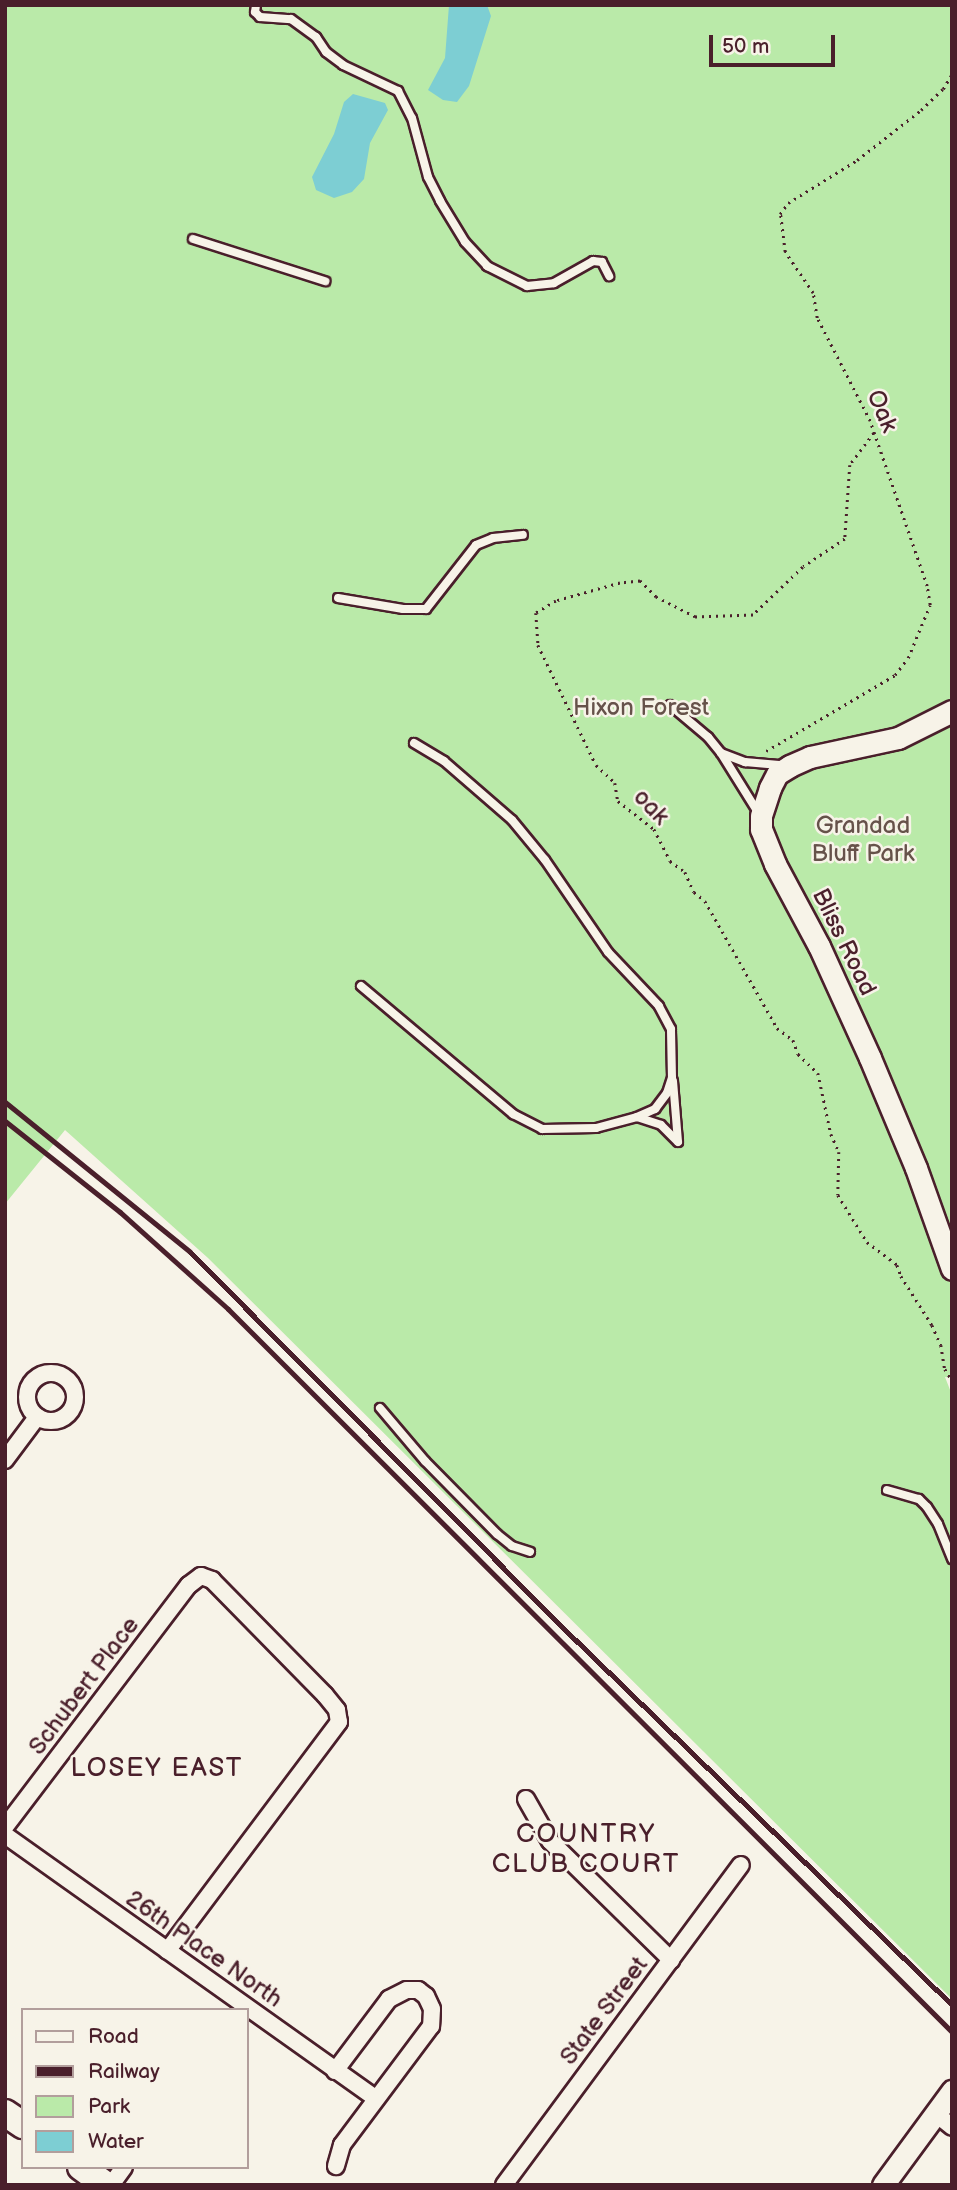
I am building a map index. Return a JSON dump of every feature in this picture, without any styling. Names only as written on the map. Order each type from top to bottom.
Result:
[{"type":"main road","points":[[5,2113],[21,2124]]},
{"type":"main road","points":[[84,2169],[108,2185]]},
{"type":"street","points":[[761,816],[777,774],[790,766],[810,757],[898,738],[952,711]]},
{"type":"street","name":"Bliss Road","points":[[761,816],[761,829],[767,847],[819,946],[870,1058],[916,1168],[952,1269]]},
{"type":"street","points":[[5,1460],[37,1417]]},
{"type":"street","name":"Schubert Place","points":[[5,1827],[189,1585],[201,1576],[212,1580],[325,1695],[337,1710],[339,1722],[167,1951]]},
{"type":"street","points":[[526,1799],[550,1841],[671,1960]]},
{"type":"street","name":"26th Place North","points":[[5,1835],[243,2008]]},
{"type":"street","name":"State Street","points":[[504,2185],[741,1865]]},
{"type":"street","points":[[335,2071],[389,1999],[407,1990],[418,1990],[431,2003],[431,2026],[342,2145],[336,2166]]},
{"type":"street","name":"26th Place North","points":[[248,2011],[376,2099]]},
{"type":"street","points":[[883,2185],[952,2091]]},
{"type":"street","points":[[935,2113],[952,2127]]},
{"type":"street","points":[[108,2185],[122,2169]]},
{"type":"lane","points":[[256,5],[255,12],[260,17],[291,19],[316,37],[326,52],[343,65],[398,91],[412,118],[428,177],[439,201],[465,242],[487,266],[527,286],[554,283],[593,261],[602,262],[609,275]]},
{"type":"lane","points":[[193,239],[325,281]]},
{"type":"lane","points":[[338,598],[426,609],[476,545],[494,538],[523,535]]},
{"type":"lane","points":[[670,705],[708,737],[761,816]]},
{"type":"lane","points":[[414,743],[444,761],[512,820],[545,860],[608,953],[659,1006],[671,1029],[678,1142],[661,1125],[637,1117]]},
{"type":"lane","points":[[721,753],[748,762],[790,766]]},
{"type":"lane","points":[[361,986],[528,1124],[542,1129],[596,1128],[637,1117],[656,1109],[667,1093],[672,1078]]},
{"type":"lane","points":[[380,1408],[425,1461],[505,1541],[530,1552]]},
{"type":"lane","points":[[887,1490],[902,1492],[919,1499],[927,1507],[938,1524],[952,1559]]},
{"type":"path","name":"Oak","points":[[748,762],[895,674],[908,658],[930,605],[874,433],[817,318],[813,293],[785,251],[780,214],[788,203],[857,160],[921,110],[943,89],[952,74]]},
{"type":"path","name":"oak","points":[[874,433],[850,465],[845,539],[803,567],[753,615],[695,617],[656,597],[640,581],[620,583],[556,601],[536,613],[538,645],[596,765],[615,783],[618,801],[633,809],[638,819],[654,829],[670,861],[685,872],[694,891],[705,901],[777,1028],[793,1040],[798,1054],[818,1073],[831,1134],[839,1152],[838,1195],[867,1242],[897,1265],[932,1325],[941,1345],[945,1369],[952,1380]]},
{"type":"green space","points":[[5,5],[952,5],[952,1378],[945,1377],[952,1395],[952,1999],[208,1258],[65,1130],[5,1204]]},
{"type":"water","points":[[449,5],[487,5],[491,16],[469,86],[457,102],[443,100],[428,90],[445,58]]},
{"type":"water","points":[[353,94],[385,103],[388,110],[370,143],[364,179],[352,192],[334,198],[316,190],[312,177],[334,134],[344,102]]},
{"type":"railway","points":[[5,1102],[190,1252],[560,1625],[952,2005]]},
{"type":"railway","points":[[5,1121],[120,1212],[228,1309],[952,2032]]},
{"type":"district","name":"LOSEY EAST","points":[[157,1769]]},
{"type":"district","name":"COUNTRY CLUB COURT","points":[[586,1850]]},
{"type":"park label","name":"Hixon Forest","points":[[641,708]]},
{"type":"park label","name":"Grandad Bluff Park","points":[[863,840]]}]
